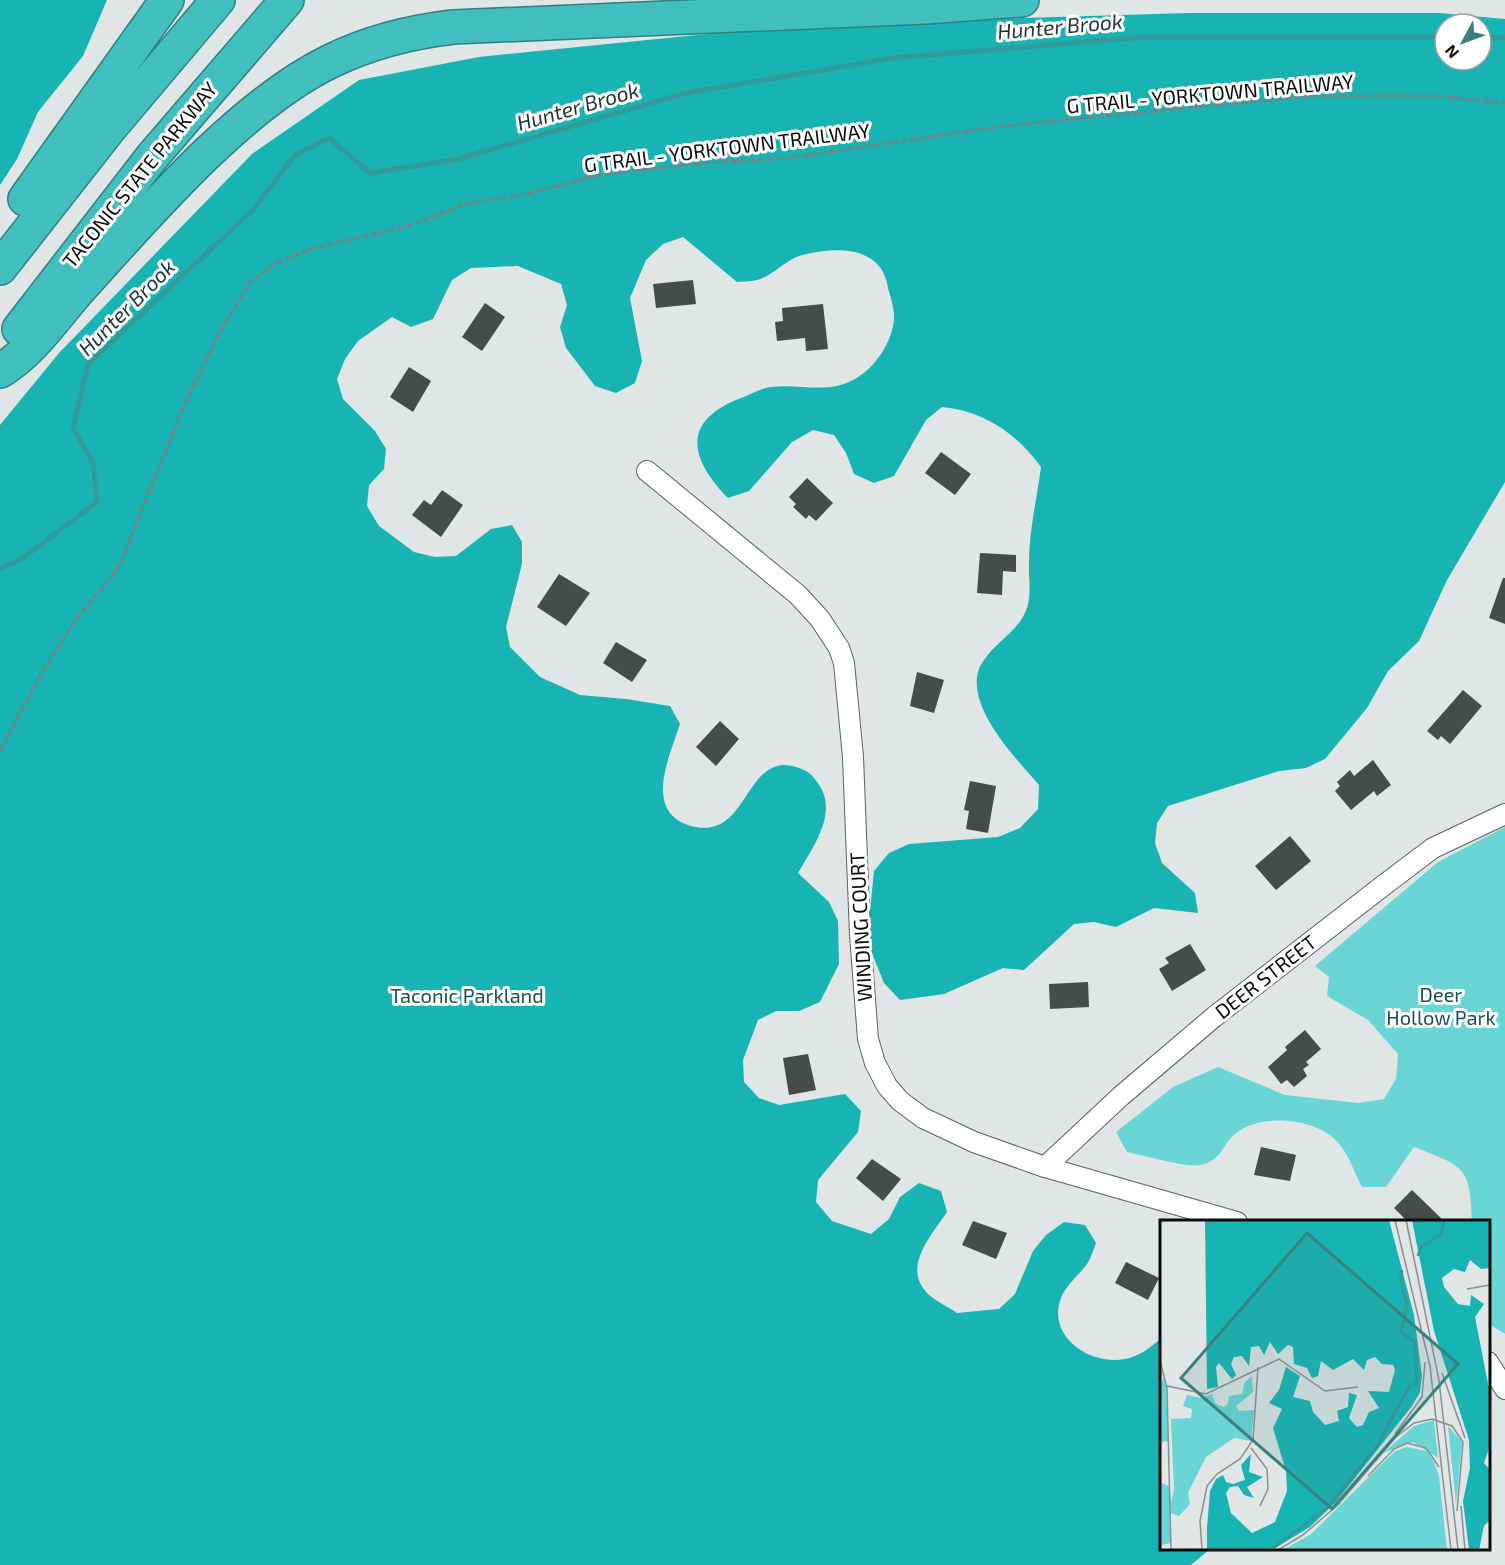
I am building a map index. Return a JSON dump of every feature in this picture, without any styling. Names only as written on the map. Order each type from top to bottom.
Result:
[{"type":"highway","points":[[0,232],[167,0]]},
{"type":"highway","points":[[0,268],[109,129],[218,0]]},
{"type":"highway","name":"TACONIC STATE PARKWAY","points":[[0,355],[133,181],[287,0]]},
{"type":"highway","points":[[0,371],[21,358],[116,250],[240,124],[300,79],[363,47],[397,36],[453,27],[926,7],[1022,0]]},
{"type":"street","name":"WINDING COURT","points":[[647,471],[798,596],[820,619],[839,648],[844,663],[854,757],[860,935],[868,1039],[875,1063],[887,1086],[900,1101],[922,1118],[974,1142],[1045,1167],[1233,1220]]},
{"type":"street","name":"DEER STREET","points":[[1045,1167],[1121,1096],[1214,1017],[1384,885],[1433,848],[1505,814]]},
{"type":"street","points":[[1490,1365],[1505,1389]]},
{"type":"path","name":"G TRAIL - YORKTOWN TRAILWAY","points":[[0,751],[65,637],[119,567],[181,413],[216,339],[250,282],[278,262],[314,248],[408,226],[466,204],[531,193],[611,174],[691,164],[789,158],[1004,126],[1315,96],[1439,96],[1505,104]]},
{"type":"green space","points":[[0,0],[107,0],[83,56],[38,112],[17,159],[0,185]]},
{"type":"green space","name":"Taconic Parkland","points":[[1188,13],[1433,13],[1433,72],[1493,72],[1493,18],[1505,19],[1505,482],[1447,580],[1419,641],[1388,671],[1367,708],[1325,759],[1306,768],[1279,771],[1168,806],[1157,823],[1155,843],[1162,863],[1195,893],[1198,913],[1154,908],[1116,927],[1094,922],[1074,924],[1024,970],[1003,968],[944,994],[900,1000],[884,983],[867,941],[874,871],[889,853],[909,844],[998,837],[1020,828],[1038,809],[1039,785],[992,727],[978,692],[977,675],[989,653],[1019,623],[1027,608],[1030,591],[1030,538],[1041,467],[1021,444],[998,426],[972,413],[942,407],[926,420],[894,476],[874,483],[854,474],[846,453],[834,435],[813,430],[792,442],[749,491],[728,498],[705,469],[699,455],[697,442],[700,429],[708,418],[722,407],[767,388],[782,386],[824,388],[845,384],[870,368],[886,345],[893,328],[894,315],[887,283],[882,270],[874,261],[852,252],[825,251],[794,258],[760,279],[737,282],[683,237],[663,244],[646,260],[630,298],[642,361],[635,383],[616,393],[595,386],[566,348],[560,327],[567,305],[561,284],[518,266],[471,268],[452,280],[433,319],[411,327],[392,317],[358,341],[345,359],[337,379],[343,399],[375,431],[386,449],[384,469],[369,485],[367,506],[379,526],[414,552],[435,557],[456,556],[491,529],[512,525],[522,542],[522,564],[506,627],[510,647],[540,677],[580,695],[670,706],[680,724],[666,767],[663,796],[667,809],[676,819],[699,828],[721,824],[737,809],[757,780],[770,769],[778,766],[787,765],[800,768],[816,780],[826,805],[825,817],[817,840],[798,873],[829,902],[838,921],[839,964],[820,1002],[799,1011],[776,1011],[758,1020],[743,1060],[744,1082],[759,1098],[779,1105],[845,1094],[861,1111],[858,1132],[818,1180],[816,1202],[832,1221],[871,1234],[889,1219],[900,1197],[919,1183],[941,1191],[947,1212],[923,1248],[917,1268],[918,1278],[929,1295],[957,1313],[999,1309],[1015,1294],[1033,1251],[1046,1235],[1064,1222],[1085,1225],[1096,1243],[1087,1264],[1061,1298],[1058,1312],[1060,1325],[1075,1346],[1099,1358],[1112,1360],[1135,1356],[1160,1339],[1160,1550],[1209,1550],[1191,1565],[0,1565],[0,425],[59,353],[252,154],[359,80],[479,57],[796,25]]},
{"type":"green space","name":"Deer Hollow Park","points":[[1505,827],[1505,1334],[1490,1325],[1490,1220],[1472,1220],[1466,1179],[1461,1171],[1444,1159],[1414,1147],[1386,1187],[1362,1187],[1341,1146],[1320,1129],[1306,1124],[1276,1121],[1247,1126],[1232,1137],[1213,1160],[1200,1165],[1176,1163],[1127,1152],[1116,1132],[1173,1087],[1218,1067],[1285,1095],[1358,1103],[1384,1099],[1396,1079],[1398,1054],[1368,1020],[1327,996],[1329,977],[1315,966],[1438,862]]},
{"type":"building","points":[[693,280],[696,304],[656,308],[653,284]]},
{"type":"building","points":[[485,303],[505,317],[482,351],[462,337]]},
{"type":"building","points":[[823,304],[828,349],[806,351],[805,338],[777,341],[775,322],[783,321],[782,308]]},
{"type":"building","points":[[409,367],[431,381],[413,412],[390,397]]},
{"type":"building","points":[[941,452],[971,474],[955,495],[925,473]]},
{"type":"building","points":[[807,478],[833,503],[816,521],[809,515],[806,519],[793,507],[796,504],[789,497]]},
{"type":"building","points":[[442,490],[463,505],[441,537],[412,515],[424,500],[431,505]]},
{"type":"building","points":[[980,553],[1016,555],[1016,572],[1003,571],[1002,595],[977,593]]},
{"type":"building","points":[[559,574],[590,593],[566,626],[537,607]]},
{"type":"building","points":[[1503,578],[1505,578],[1505,624],[1489,618]]},
{"type":"building","points":[[616,642],[647,660],[632,682],[603,663]]},
{"type":"building","points":[[917,672],[944,680],[934,713],[910,706]]},
{"type":"building","points":[[1463,690],[1482,706],[1450,744],[1441,736],[1438,740],[1427,731]]},
{"type":"building","points":[[720,721],[739,739],[716,766],[696,747]]},
{"type":"building","points":[[1373,760],[1391,785],[1377,796],[1374,791],[1351,810],[1335,791],[1340,786],[1337,782],[1350,770],[1354,776]]},
{"type":"building","points":[[970,781],[996,786],[988,833],[966,829],[969,811],[964,810]]},
{"type":"building","points":[[1290,836],[1311,861],[1276,890],[1255,866]]},
{"type":"building","points":[[1190,944],[1206,970],[1172,991],[1159,969],[1169,963],[1165,958]]},
{"type":"building","points":[[1088,982],[1089,1007],[1050,1009],[1049,984]]},
{"type":"building","points":[[1305,1030],[1321,1049],[1306,1062],[1309,1065],[1303,1069],[1307,1076],[1294,1087],[1287,1080],[1281,1084],[1268,1067],[1287,1050],[1285,1047]]},
{"type":"building","points":[[808,1054],[816,1090],[789,1095],[783,1058]]},
{"type":"building","points":[[1261,1147],[1296,1155],[1290,1181],[1254,1175]]},
{"type":"building","points":[[872,1159],[901,1179],[883,1201],[856,1178]]},
{"type":"building","points":[[1412,1190],[1443,1220],[1406,1220],[1394,1208]]},
{"type":"building","points":[[973,1221],[1007,1233],[996,1259],[962,1245]]},
{"type":"building","points":[[1126,1262],[1159,1278],[1148,1300],[1115,1283]]},
{"type":"waterway","name":"Hunter Brook","points":[[0,569],[23,558],[97,502],[93,463],[73,428],[88,364],[253,210],[295,155],[329,138],[370,173],[458,159],[686,93],[893,58],[1146,37],[1433,37]]},
{"type":"waterway","name":"Hunter Brook","points":[[1493,38],[1505,38]]}]
